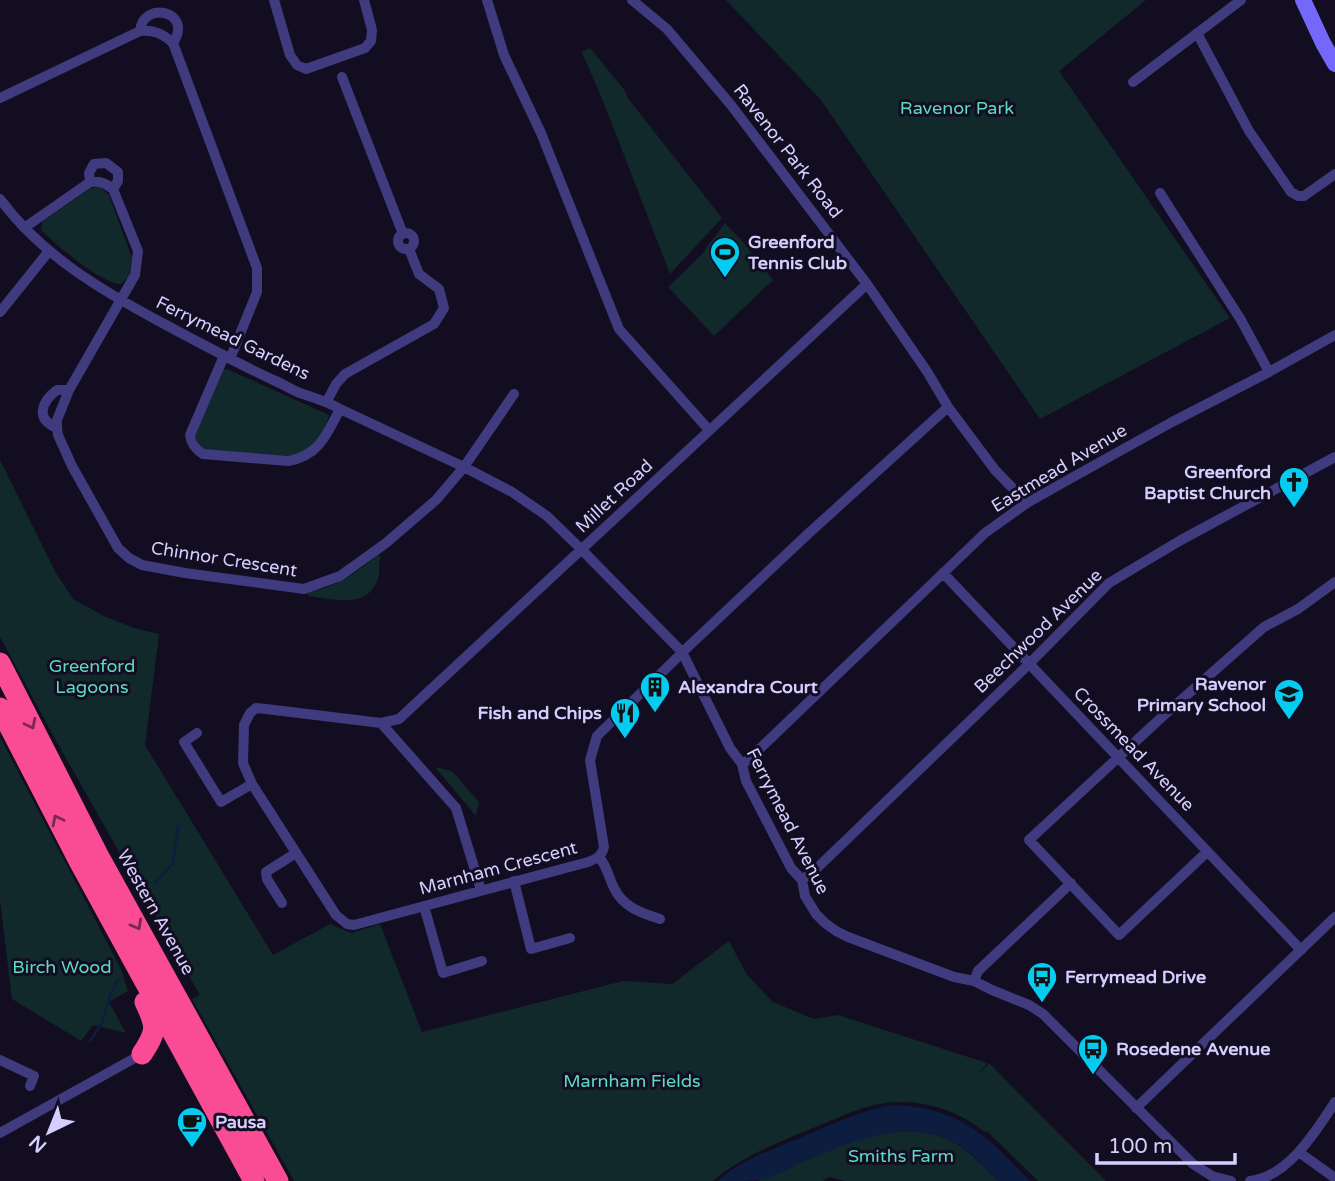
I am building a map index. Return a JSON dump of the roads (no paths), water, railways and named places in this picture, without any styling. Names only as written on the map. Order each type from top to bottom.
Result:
[{"type":"highway","name":"Western Avenue","points":[[0,663],[98,855],[278,1181]]},
{"type":"highway","points":[[0,708],[79,861],[254,1181]]},
{"type":"highway","points":[[79,861],[154,1021],[153,1037],[142,1054]]},
{"type":"highway","points":[[142,1054],[167,1052],[192,1066]]},
{"type":"main road","points":[[1303,0],[1335,64]]},
{"type":"street","points":[[274,0],[290,55],[297,65],[306,69],[365,48],[371,41],[372,30],[364,0]]},
{"type":"street","points":[[487,0],[504,55],[541,134],[619,329],[709,430]]},
{"type":"street","name":"Ravenor Park Road","points":[[632,0],[667,29],[724,96],[867,284],[948,407],[995,470],[1027,503]]},
{"type":"street","points":[[1133,82],[1241,0]]},
{"type":"street","points":[[140,31],[145,15],[154,10],[165,10],[175,18],[179,28],[173,43]]},
{"type":"street","points":[[0,98],[140,31],[153,30],[164,34],[173,43],[257,268],[257,292],[190,435],[191,443],[203,454],[298,460],[312,453],[325,438],[340,409]]},
{"type":"street","points":[[1197,33],[1249,131],[1291,192],[1304,196],[1335,174]]},
{"type":"street","points":[[327,401],[345,374],[435,324],[444,308],[439,289],[419,274],[409,249],[398,243],[403,233],[342,76]]},
{"type":"street","name":"Chinnor Crescent","points":[[90,182],[89,173],[94,164],[106,163],[117,172],[118,181],[113,189],[138,251],[135,275],[69,390],[57,420],[57,428],[72,466],[118,548],[142,565],[304,589],[340,576],[386,543],[436,500],[464,467],[514,394]]},
{"type":"street","points":[[24,228],[90,182],[97,181],[113,189]]},
{"type":"street","points":[[1160,193],[1241,320],[1269,372]]},
{"type":"street","name":"Ferrymead Gardens","points":[[0,199],[24,228],[50,251],[120,301],[227,358],[298,392],[327,401],[512,492]]},
{"type":"street","points":[[0,312],[50,251]]},
{"type":"street","name":"Millet Road","points":[[381,723],[399,719],[410,710],[867,284]]},
{"type":"street","name":"Eastmead Avenue","points":[[742,764],[985,533],[1027,503],[1335,335]]},
{"type":"street","name":"Chinnor Crescent","points":[[57,428],[44,420],[45,402],[57,390],[69,390]]},
{"type":"street","name":"Marnham Crescent","points":[[381,723],[256,708],[244,725],[243,763],[252,784],[336,915],[346,924],[354,925],[599,857],[604,847],[590,760],[597,736],[808,533],[948,407]]},
{"type":"street","name":"Beechwood Avenue","points":[[802,880],[1029,664],[1109,583],[1181,540],[1335,457]]},
{"type":"street","name":"Ferrymead Avenue","points":[[512,492],[547,516],[682,652],[730,748],[742,764],[746,781],[791,868],[802,880],[805,897],[816,914],[836,931],[954,977],[974,981],[1043,1014],[1193,1164],[1212,1176],[1231,1181]]},
{"type":"street","name":"Crossmead Avenue","points":[[943,573],[1301,950]]},
{"type":"street","points":[[1207,852],[1119,935],[1029,839],[1264,627],[1298,609],[1335,582]]},
{"type":"street","points":[[381,723],[456,808],[481,890]]},
{"type":"street","points":[[197,733],[184,742],[221,802],[252,784]]},
{"type":"street","points":[[282,903],[267,879],[267,872],[296,853]]},
{"type":"street","points":[[599,857],[623,901],[637,912],[660,919]]},
{"type":"street","points":[[514,881],[531,949],[570,938]]},
{"type":"street","points":[[974,981],[978,971],[1071,883]]},
{"type":"street","points":[[424,906],[443,973],[482,961]]},
{"type":"street","points":[[1136,1108],[1335,917]]},
{"type":"street","points":[[0,1133],[142,1054]]},
{"type":"street","points":[[0,1060],[34,1076],[30,1086]]},
{"type":"street","points":[[1250,1181],[1279,1170],[1300,1153],[1335,1102]]},
{"type":"street","points":[[1300,1153],[1335,1178]]},
{"type":"water","points":[[892,1105],[936,1111],[970,1126],[1030,1181],[998,1181],[971,1154],[948,1139],[908,1131],[866,1138],[845,1145],[767,1179],[718,1181],[745,1162],[765,1153],[855,1115]]},
{"type":"waterway","points":[[155,883],[173,863],[178,827]]},
{"type":"waterway","points":[[90,1041],[102,1023],[118,979]]},
{"type":"place","name":"Greenford Tennis Club","points":[[725,279]]},
{"type":"place","name":"Greenford Baptist Church","points":[[1294,509]]},
{"type":"place","name":"Alexandra Court","points":[[655,714]]},
{"type":"place","name":"Ravenor Primary School","points":[[1289,721]]},
{"type":"place","name":"Fish and Chips","points":[[625,740]]},
{"type":"place","name":"Ferrymead Drive","points":[[1042,1004]]},
{"type":"place","name":"Rosedene Avenue","points":[[1093,1076]]},
{"type":"place","name":"Pausa","points":[[192,1149]]},
{"type":"park label","name":"Ravenor Park","points":[[957,108]]},
{"type":"park label","name":"Greenford Lagoons","points":[[92,676]]},
{"type":"park label","name":"Birch Wood","points":[[62,967]]},
{"type":"park label","name":"Marnham Fields","points":[[632,1081]]},
{"type":"park label","name":"Smiths Farm","points":[[901,1156]]}]
